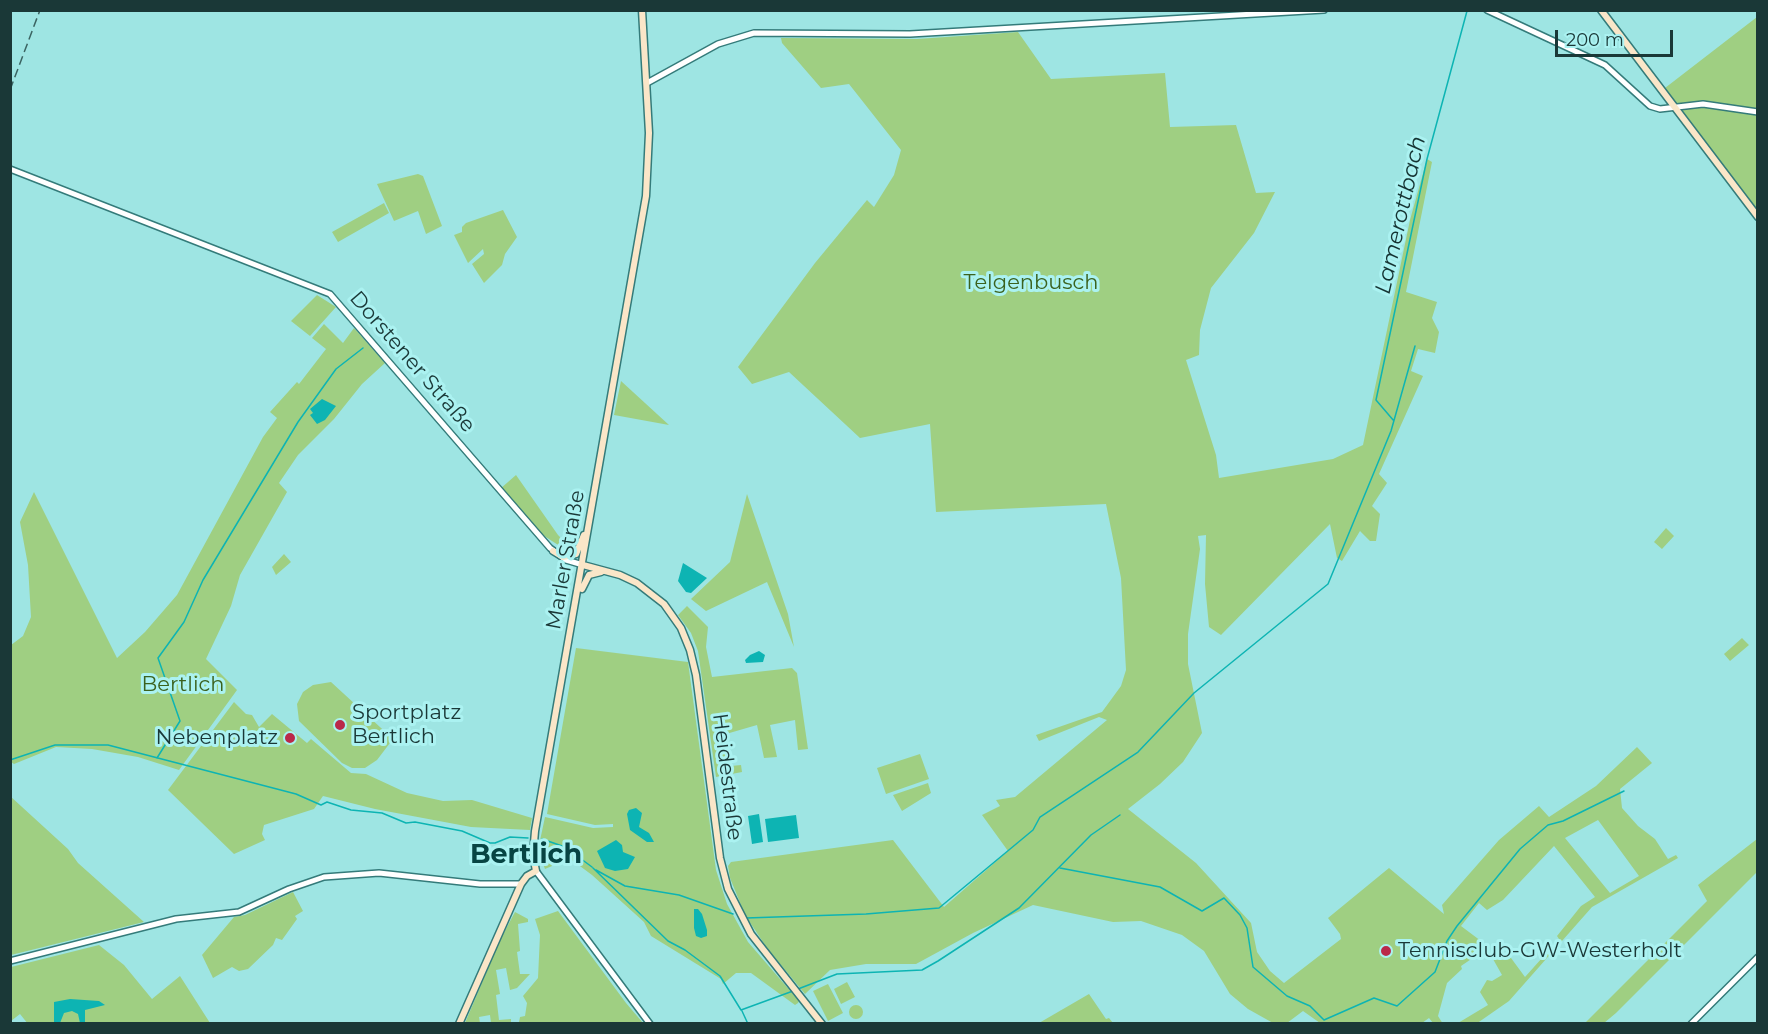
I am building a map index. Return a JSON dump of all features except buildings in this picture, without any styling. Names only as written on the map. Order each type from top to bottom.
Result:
[{"type":"main road","name":"Marler Straße","points":[[536,871],[533,845],[646,196],[649,140],[642,10]]},
{"type":"main road","points":[[1601,10],[1758,217]]},
{"type":"main road","points":[[553,551],[563,556],[576,554],[590,523]]},
{"type":"main road","name":"Heidestraße","points":[[583,565],[620,575],[646,589],[664,604],[687,640],[701,701],[716,831],[725,880],[751,934],[822,1023]]},
{"type":"main road","points":[[575,610],[589,575],[596,572],[620,575]]},
{"type":"main road","points":[[459,1023],[521,884],[527,876],[536,871]]},
{"type":"street","points":[[647,84],[718,44],[754,33],[942,33],[1324,10]]},
{"type":"street","points":[[1487,10],[1605,65],[1650,106],[1674,107],[1703,104],[1758,112]]},
{"type":"street","name":"Dorstener Straße","points":[[10,169],[330,294],[553,551],[566,560],[583,565]]},
{"type":"street","points":[[536,871],[650,1023]]},
{"type":"street","points":[[10,961],[176,920],[241,912],[306,883],[344,874],[379,873],[480,884],[521,884]]},
{"type":"street","points":[[1691,1023],[1758,957]]},
{"type":"green space","points":[[1757,17],[1757,213],[1665,88]]},
{"type":"green space","name":"Telgenbusch","points":[[1018,32],[1051,79],[1165,73],[1170,127],[1236,125],[1256,193],[1275,192],[1254,233],[1211,288],[1200,330],[1199,355],[1186,360],[1216,455],[1219,478],[1333,459],[1363,445],[1410,220],[1427,159],[1432,162],[1406,292],[1437,302],[1432,318],[1439,332],[1435,353],[1418,349],[1411,371],[1423,376],[1379,474],[1387,483],[1372,506],[1380,514],[1376,541],[1370,541],[1360,531],[1342,561],[1337,558],[1330,524],[1221,635],[1209,627],[1205,584],[1206,535],[1198,536],[1200,549],[1188,634],[1188,664],[1202,733],[1183,762],[1128,809],[1196,863],[1251,923],[1257,952],[1270,971],[1284,983],[1341,939],[1328,918],[1389,868],[1444,914],[1442,905],[1499,840],[1539,806],[1549,817],[1596,786],[1637,747],[1652,763],[1620,789],[1622,808],[1638,826],[1655,839],[1668,859],[1676,855],[1678,858],[1592,907],[1509,1001],[1476,1024],[1458,1023],[1488,1005],[1480,992],[1487,980],[1492,981],[1502,975],[1493,959],[1486,956],[1496,950],[1511,958],[1525,977],[1559,939],[1557,936],[1581,906],[1595,897],[1554,846],[1503,900],[1487,910],[1479,903],[1461,926],[1489,947],[1461,966],[1462,969],[1447,983],[1438,1016],[1443,1024],[1433,1023],[1429,1018],[1422,1023],[1320,1023],[1303,1011],[1287,1023],[1273,1023],[1248,1009],[1230,994],[1204,951],[1182,935],[1141,921],[1113,922],[1033,905],[973,933],[916,964],[866,964],[830,970],[805,994],[767,948],[745,915],[730,878],[728,866],[731,862],[893,840],[944,907],[1008,851],[982,815],[1000,806],[996,800],[1015,797],[1107,720],[1099,717],[1039,741],[1036,735],[1102,712],[1121,686],[1126,670],[1121,578],[1106,504],[936,512],[930,424],[860,438],[789,372],[752,384],[738,367],[815,263],[867,200],[874,207],[894,175],[901,150],[849,84],[821,88],[782,43],[781,38],[917,39]],"holes":[[[1598,820],[1639,876],[1610,893],[1565,838]]]},
{"type":"green space","points":[[418,174],[423,176],[442,226],[426,234],[418,211],[394,221],[377,184]]},
{"type":"green space","points":[[384,203],[389,213],[338,242],[332,232]]},
{"type":"green space","points":[[503,210],[517,237],[505,254],[502,265],[484,283],[472,264],[484,254],[483,249],[468,263],[454,235],[462,232],[462,227],[466,223]]},
{"type":"green space","points":[[317,295],[336,307],[310,336],[291,321]]},
{"type":"green space","points":[[324,324],[343,343],[354,328],[385,363],[362,384],[334,419],[298,455],[279,483],[287,492],[240,575],[231,606],[206,659],[237,690],[179,770],[138,757],[92,749],[56,747],[14,764],[11,762],[11,645],[23,636],[31,617],[28,565],[20,522],[34,492],[117,658],[145,632],[177,595],[263,437],[277,418],[270,412],[297,382],[299,384],[326,349],[312,338]]},
{"type":"green space","points":[[621,381],[669,425],[614,415]]},
{"type":"green space","points":[[516,475],[558,535],[571,548],[569,552],[535,530],[500,489]]},
{"type":"green space","points":[[747,494],[788,614],[794,647],[767,582],[706,611],[691,599],[730,562]]},
{"type":"green space","points":[[1666,528],[1674,536],[1662,549],[1654,542]]},
{"type":"green space","points":[[284,554],[291,562],[276,575],[272,567]]},
{"type":"green space","points":[[687,606],[708,627],[706,647],[712,677],[792,668],[797,673],[808,749],[798,750],[795,720],[770,725],[777,757],[764,758],[757,725],[726,734],[727,757],[731,766],[741,765],[742,772],[716,777],[698,651],[691,633],[678,615]]},
{"type":"green space","points":[[1742,638],[1749,645],[1730,661],[1724,654]]},
{"type":"green space","points":[[576,648],[688,662],[716,870],[727,904],[748,942],[799,1001],[795,1005],[751,973],[736,973],[723,984],[721,979],[651,936],[644,922],[592,875],[561,852],[547,858],[552,866],[545,869],[538,850],[545,817],[593,828],[613,827],[613,824],[595,825],[547,814]]},
{"type":"green space","name":"Sportplatz Bertlich","points":[[331,682],[393,739],[377,760],[365,768],[352,768],[342,763],[299,721],[297,704],[303,692],[313,685]]},
{"type":"green space","points":[[234,702],[246,714],[252,715],[259,727],[272,714],[307,743],[311,739],[351,773],[366,774],[407,793],[443,801],[472,800],[532,818],[530,830],[471,827],[375,809],[323,796],[314,809],[264,825],[262,834],[265,840],[234,854],[168,790]]},
{"type":"green space","points":[[920,754],[929,779],[886,794],[877,768]]},
{"type":"green space","points":[[928,783],[931,793],[902,811],[893,795]]},
{"type":"green space","points":[[10,796],[68,849],[78,863],[144,922],[11,955]]},
{"type":"green space","points":[[1757,839],[1757,872],[1616,1013],[1604,1023],[1585,1023],[1707,901],[1698,885]]},
{"type":"green space","points":[[293,892],[303,911],[295,916],[297,919],[282,940],[276,938],[273,945],[248,969],[239,971],[232,967],[213,978],[202,955],[234,917],[245,915]]},
{"type":"green space","points":[[558,911],[643,1023],[519,1022],[520,1017],[525,1016],[527,1003],[523,996],[538,978],[540,935],[535,919]]},
{"type":"green space","points":[[515,912],[528,919],[528,922],[518,924],[520,951],[517,952],[520,974],[530,974],[517,988],[510,990],[506,968],[496,970],[500,994],[496,995],[499,1020],[511,1019],[511,1023],[491,1023],[490,1015],[479,1017],[480,1023],[465,1023],[500,940]]},
{"type":"green space","points":[[99,945],[124,965],[152,999],[180,976],[210,1023],[28,1024],[20,1014],[11,1021],[11,967]]},
{"type":"green space","points":[[847,982],[855,997],[841,1004],[834,989]]},
{"type":"green space","points":[[828,984],[843,1013],[828,1021],[813,991]]},
{"type":"green space","points":[[1089,994],[1106,1019],[1109,1018],[1113,1023],[1039,1023]]},
{"type":"green space","points":[[856,1005],[861,1007],[863,1012],[861,1017],[856,1019],[851,1017],[849,1012],[851,1007]]},
{"type":"water","points":[[322,399],[336,406],[325,420],[317,424],[310,415],[313,413],[310,409]]},
{"type":"water","points":[[683,563],[707,578],[691,593],[686,592],[678,581]]},
{"type":"water","points":[[759,651],[765,655],[763,662],[746,663],[745,660],[750,655]]},
{"type":"water","points":[[636,808],[642,813],[639,827],[649,833],[654,842],[647,842],[630,830],[627,814],[629,810]]},
{"type":"water","points":[[759,814],[763,842],[752,844],[748,816]]},
{"type":"water","points":[[796,815],[799,838],[768,842],[765,819]]},
{"type":"water","points":[[616,840],[622,845],[623,852],[635,857],[628,869],[615,871],[605,868],[597,851]]},
{"type":"water","points":[[694,909],[698,909],[702,914],[707,936],[701,938],[696,936]]},
{"type":"water","points":[[70,999],[99,1001],[105,1005],[85,1010],[85,1023],[80,1023],[78,1014],[72,1011],[64,1013],[60,1023],[54,1023],[54,1002]]},
{"type":"waterway","name":"Lamerottbach","points":[[1394,421],[1376,400],[1427,159],[1467,11]]},
{"type":"waterway","points":[[746,918],[866,914],[939,908],[1033,830],[1040,817],[1138,752],[1194,693],[1328,584],[1391,431],[1415,346]]},
{"type":"waterway","points":[[157,758],[180,721],[158,658],[184,622],[203,580],[298,422],[336,369],[363,348]]},
{"type":"waterway","points":[[10,760],[55,745],[108,745],[296,794],[321,805],[327,802],[351,810],[382,813],[406,823],[415,822],[462,831],[490,843],[510,837],[528,838]]},
{"type":"waterway","points":[[1060,868],[1160,887],[1202,911],[1224,898],[1240,915],[1247,928],[1253,967],[1287,996],[1310,1006],[1324,1020],[1374,998],[1397,1006],[1435,972],[1447,941],[1457,926],[1520,849],[1548,825],[1563,821],[1624,791]]},
{"type":"waterway","points":[[798,989],[837,974],[922,970],[1019,908],[1091,835],[1120,815]]},
{"type":"waterway","points":[[542,839],[565,847],[592,867]]},
{"type":"waterway","points":[[593,868],[668,941],[685,950],[720,976],[741,1010],[793,991]]},
{"type":"waterway","points":[[596,870],[625,886],[679,895],[733,914]]},
{"type":"waterway","points":[[742,1011],[748,1024]]},
{"type":"railway","points":[[10,90],[40,10]]},
{"type":"place","name":"Sportplatz Bertlich","points":[[340,725]]},
{"type":"place","name":"Nebenplatz","points":[[290,738]]},
{"type":"place","name":"Tennisclub-GW-Westerholt","points":[[1386,951]]},
{"type":"district","name":"Bertlich","points":[[526,855]]}]
